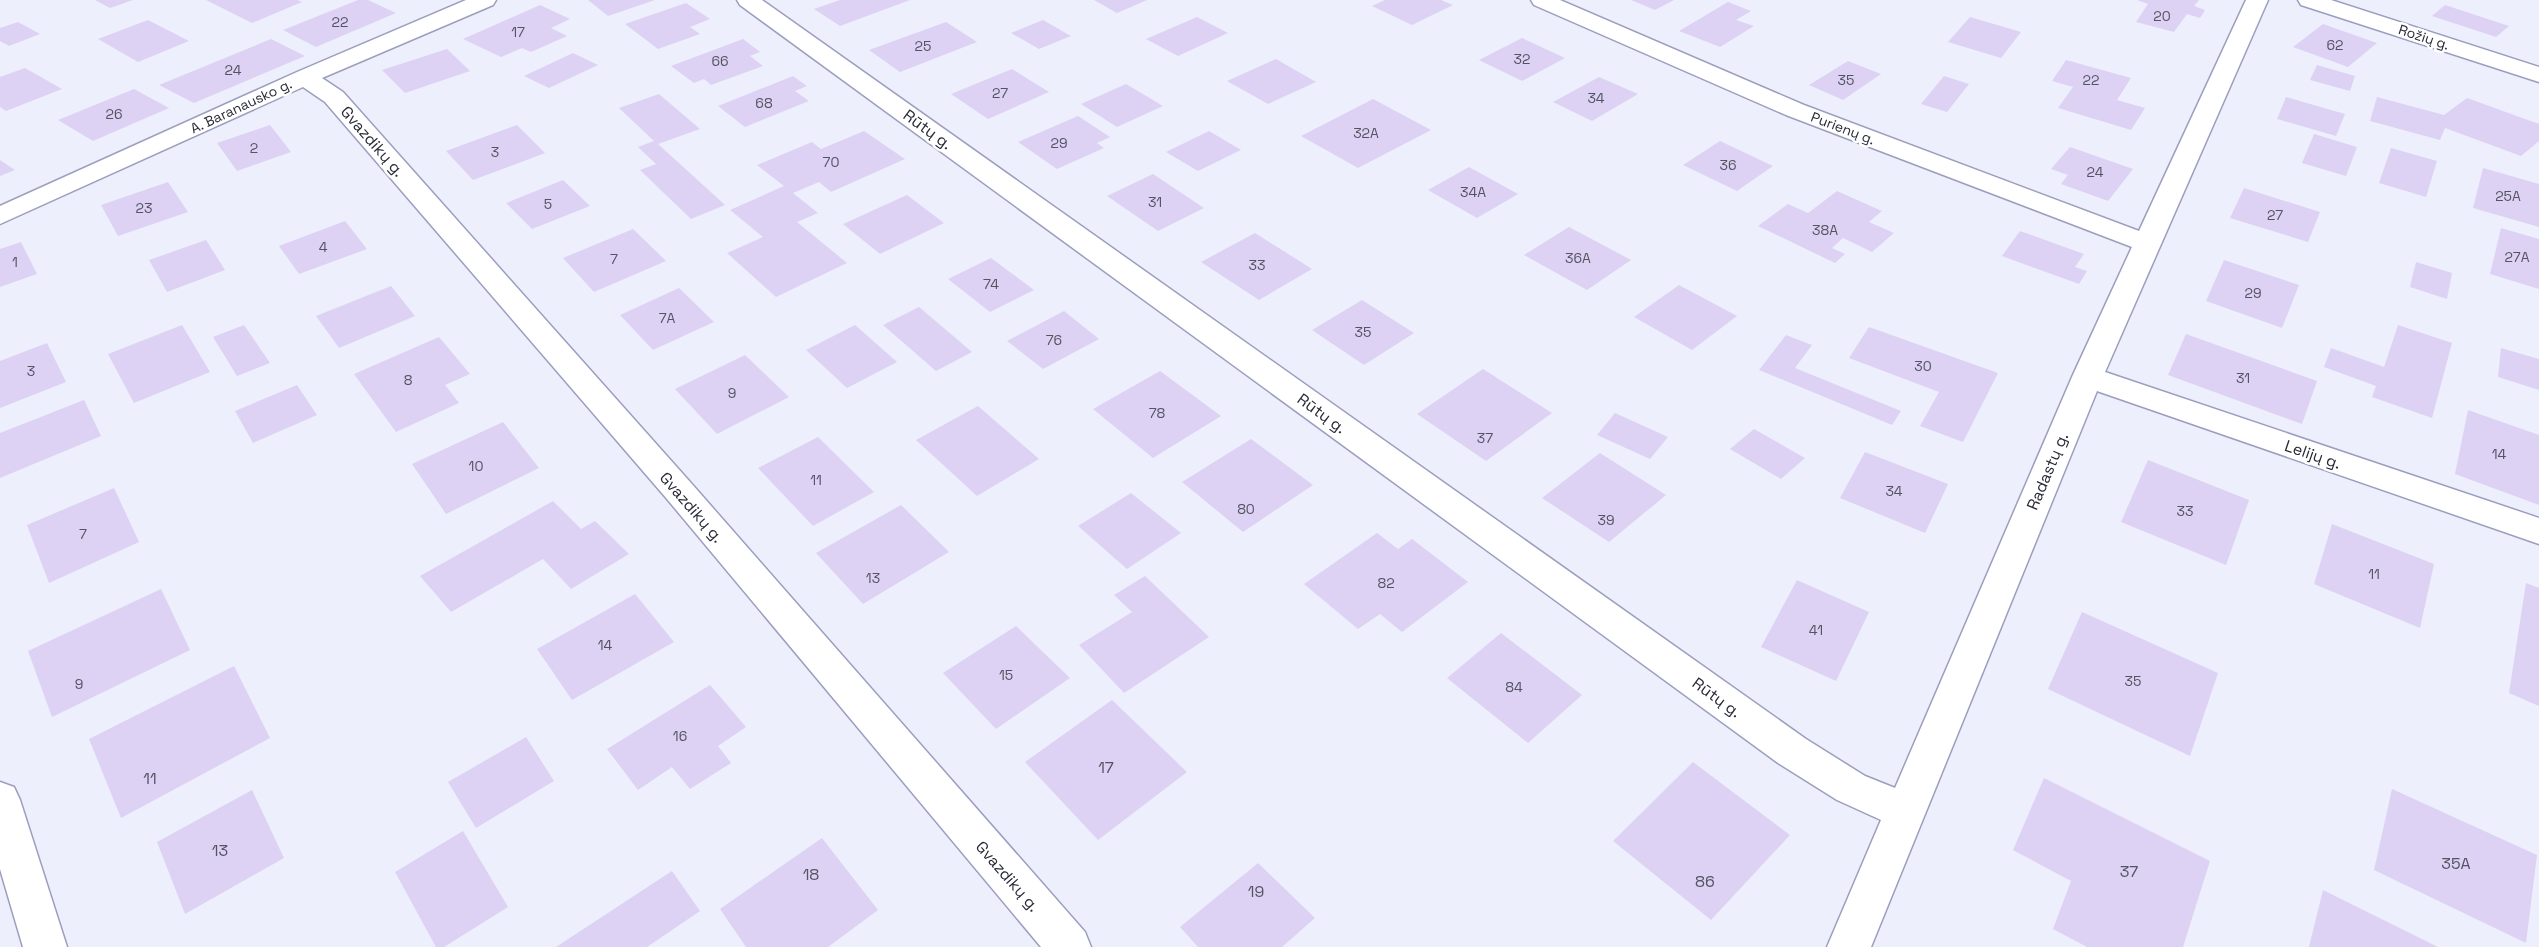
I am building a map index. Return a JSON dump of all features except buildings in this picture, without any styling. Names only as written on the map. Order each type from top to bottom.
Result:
[{"type":"street","name":"A. Baranausko g.","points":[[0,216],[305,77],[484,0]]},
{"type":"street","name":"Rūtų g.","points":[[748,0],[1792,751],[1851,788],[1905,811]]},
{"type":"street","name":"Purienų g.","points":[[1542,0],[1795,110],[2148,244]]},
{"type":"street","name":"Radastų g.","points":[[1849,947],[2087,377],[2258,0]]},
{"type":"street","name":"Rožių g.","points":[[2309,0],[2539,75]]},
{"type":"street","name":"Gvazdikų g.","points":[[305,77],[322,87],[342,106],[679,491],[1069,947]]},
{"type":"street","name":"Lelijų g.","points":[[2087,377],[2539,531]]},
{"type":"street","points":[[0,800],[45,947]]}]
